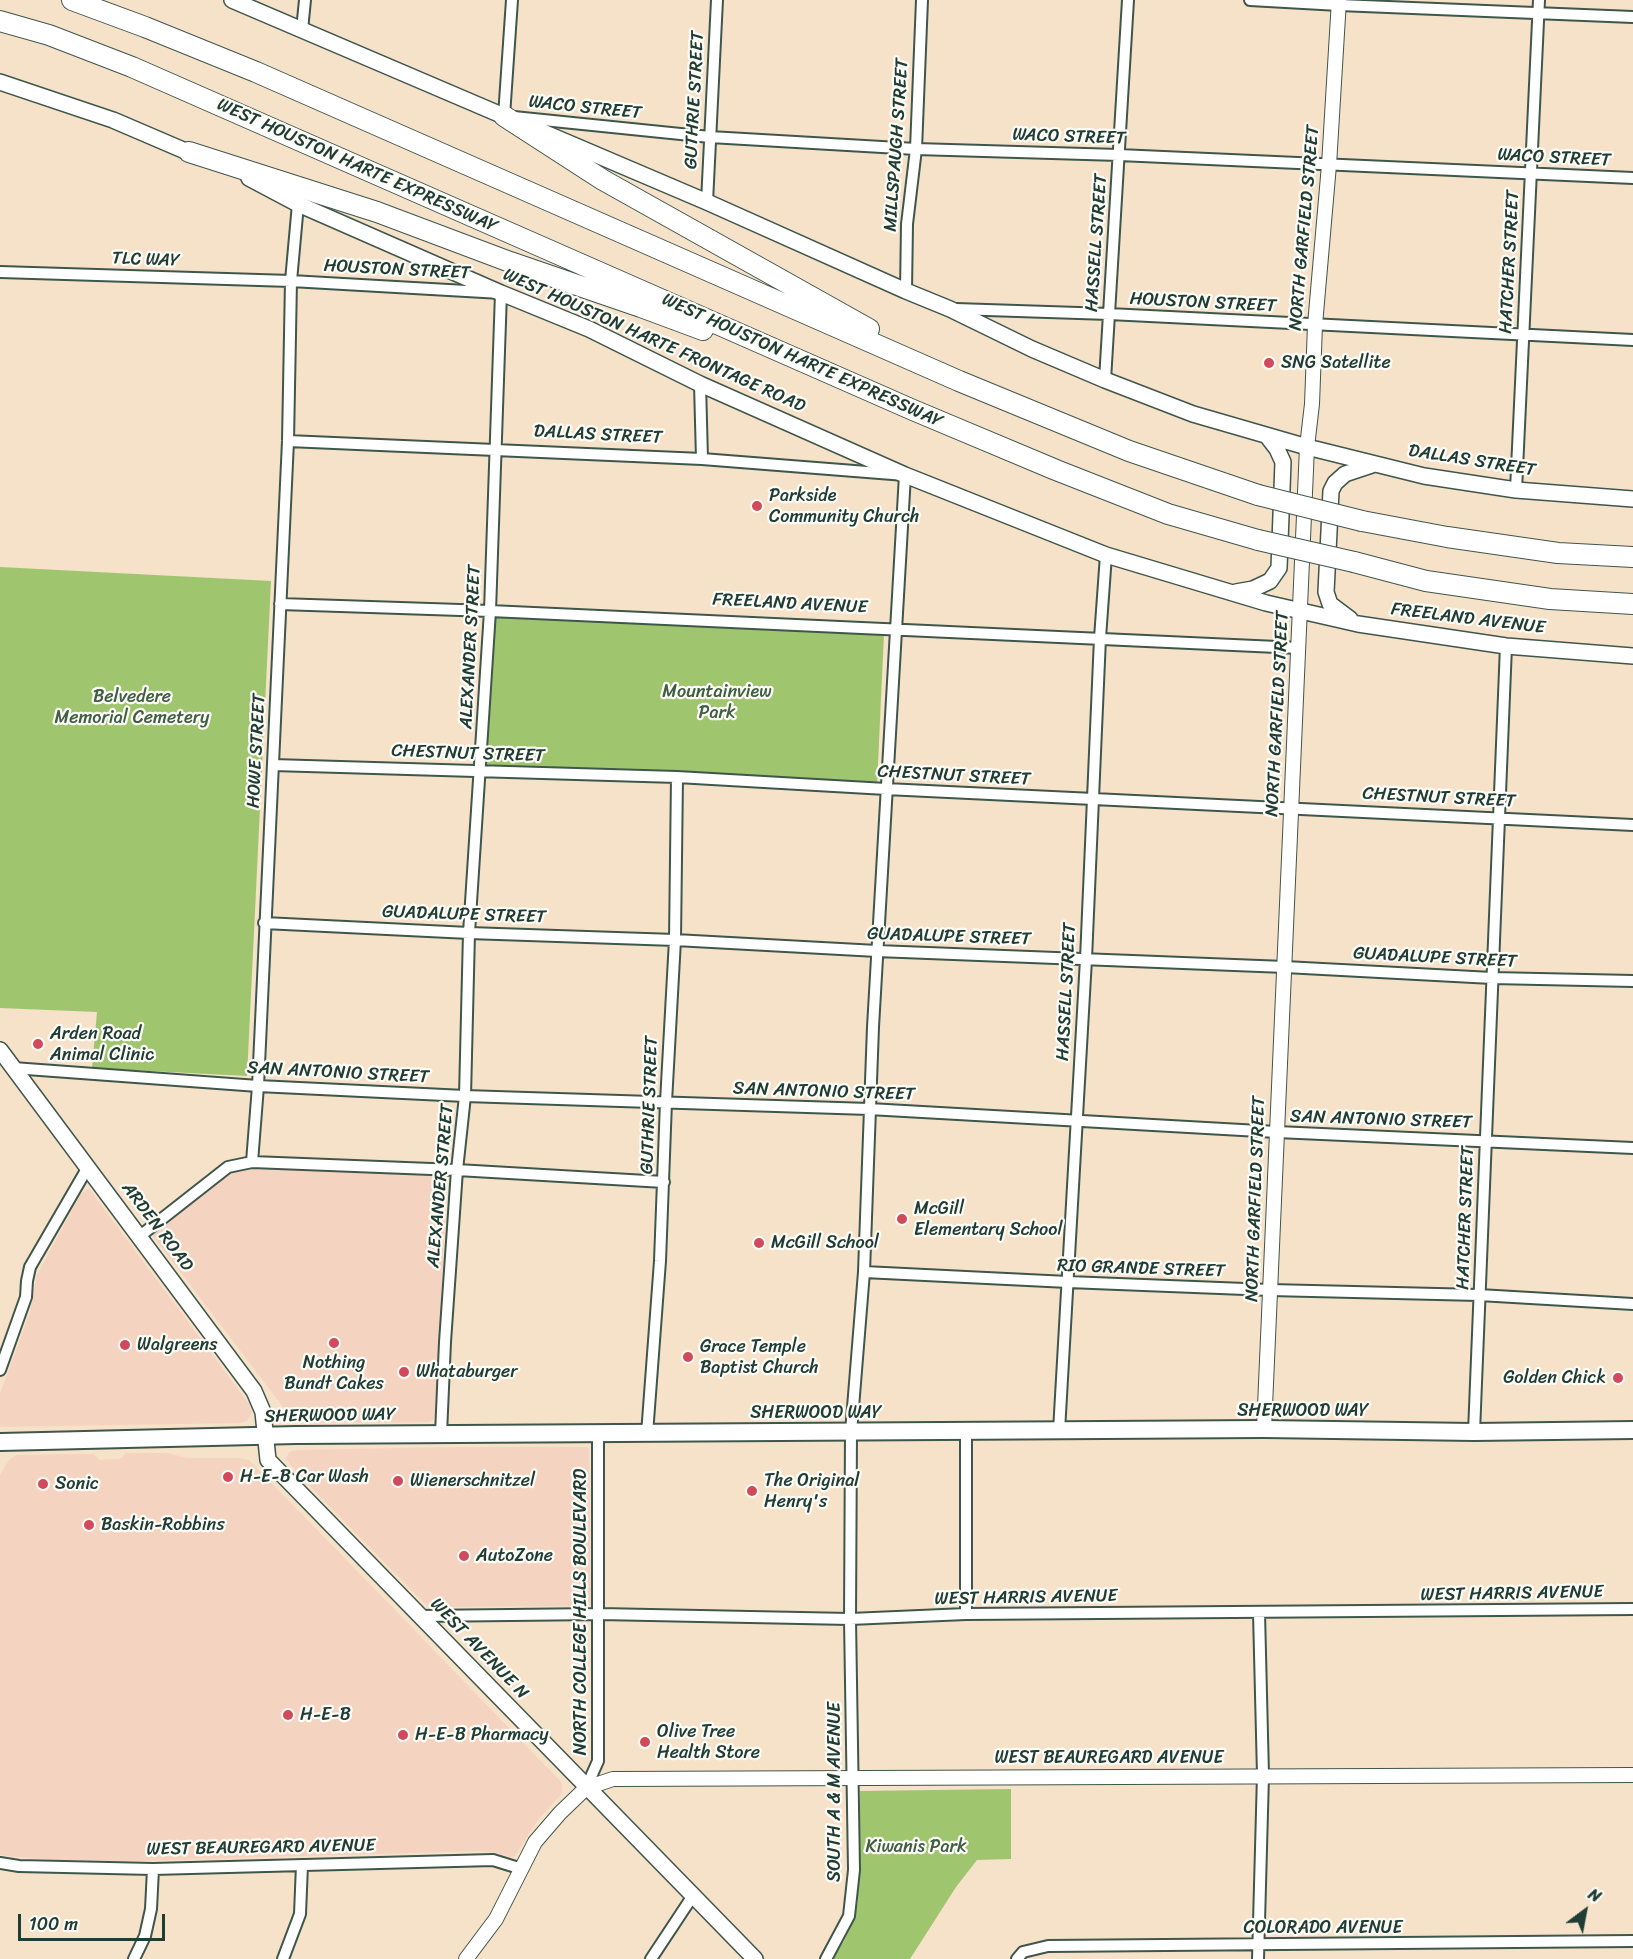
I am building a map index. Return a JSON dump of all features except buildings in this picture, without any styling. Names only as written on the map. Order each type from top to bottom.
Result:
[{"type":"highway","points":[[72,0],[146,27],[256,72],[959,381],[1129,451],[1258,495],[1362,521],[1447,537],[1558,553],[1633,556]]},
{"type":"highway","name":"WEST HOUSTON HARTE EXPRESSWAY","points":[[0,21],[49,35],[132,67],[913,410],[1168,514],[1258,540],[1426,581],[1550,599],[1633,604]]},
{"type":"highway","points":[[504,116],[603,180],[959,381]]},
{"type":"highway","points":[[189,152],[378,212],[510,262],[641,307],[913,410]]},
{"type":"main road","points":[[232,0],[707,202],[951,309],[1032,349],[1105,380],[1193,414],[1307,447]]},
{"type":"main road","name":"WEST HOUSTON HARTE FRONTAGE ROAD","points":[[0,82],[113,120],[189,152],[253,180],[298,204],[589,329],[700,384],[905,475],[1106,555],[1233,593],[1300,610]]},
{"type":"main road","points":[[1233,593],[1253,589],[1270,581],[1279,568],[1282,462],[1277,449],[1267,436]]},
{"type":"main road","name":"DALLAS STREET","points":[[1307,447],[1424,476],[1515,490],[1633,499]]},
{"type":"main road","points":[[1358,624],[1330,604],[1326,592],[1331,491],[1335,483],[1345,474],[1374,464]]},
{"type":"main road","name":"FREELAND AVENUE","points":[[1300,610],[1358,624],[1506,646],[1633,656]]},
{"type":"main road","name":"ARDEN ROAD","points":[[0,1050],[254,1391],[263,1412],[265,1436]]},
{"type":"main road","name":"SHERWOOD WAY","points":[[1,1446],[265,1436],[441,1434],[1633,1430]]},
{"type":"main road","name":"WEST AVENUE N","points":[[265,1436],[268,1460],[755,1959]]},
{"type":"street","points":[[302,30],[305,0]]},
{"type":"street","points":[[504,116],[512,0]]},
{"type":"street","name":"GUTHRIE STREET","points":[[707,202],[717,0]]},
{"type":"street","name":"MILLSPAUGH STREET","points":[[906,291],[907,224],[916,149],[922,0]]},
{"type":"street","name":"HASSELL STREET","points":[[1105,380],[1128,0]]},
{"type":"street","points":[[1250,0],[1633,17]]},
{"type":"street","name":"HATCHER STREET","points":[[1515,490],[1539,0]]},
{"type":"street","name":"NORTH GARFIELD STREET","points":[[1264,1430],[1307,447],[1312,404],[1315,325],[1329,165],[1339,3]]},
{"type":"street","name":"WACO STREET","points":[[504,116],[710,137],[916,149],[1119,155],[1633,178]]},
{"type":"street","name":"HOWE STREET","points":[[252,1162],[258,1086],[288,441],[291,281],[298,204]]},
{"type":"street","name":"TLC WAY","points":[[0,272],[291,281]]},
{"type":"street","name":"HOUSTON STREET","points":[[291,281],[501,293]]},
{"type":"street","name":"ALEXANDER STREET","points":[[441,1434],[457,1170],[465,1096],[469,933],[490,611],[501,293]]},
{"type":"street","name":"HOUSTON STREET","points":[[951,309],[1109,314],[1633,340]]},
{"type":"street","points":[[700,384],[702,459]]},
{"type":"street","name":"DALLAS STREET","points":[[288,441],[702,459],[905,475]]},
{"type":"street","points":[[851,1432],[864,1272],[877,951],[905,475]]},
{"type":"street","name":"HASSELL STREET","points":[[1059,1431],[1106,555]]},
{"type":"street","name":"FREELAND AVENUE","points":[[280,604],[895,628],[1299,648]]},
{"type":"street","name":"HATCHER STREET","points":[[1474,1432],[1506,646]]},
{"type":"street","name":"CHESTNUT STREET","points":[[273,765],[677,777],[1633,825]]},
{"type":"street","name":"GUTHRIE STREET","points":[[647,1434],[664,1182],[675,940],[677,777]]},
{"type":"street","name":"GUADALUPE STREET","points":[[264,923],[1492,978],[1633,981]]},
{"type":"street","name":"SAN ANTONIO STREET","points":[[14,1068],[258,1086],[465,1096],[869,1109],[1277,1132],[1633,1148]]},
{"type":"street","points":[[140,1236],[228,1167],[252,1162],[457,1170],[664,1182]]},
{"type":"street","points":[[0,1370],[26,1297],[30,1267],[88,1167]]},
{"type":"street","name":"RIO GRANDE STREET","points":[[864,1272],[1270,1290],[1479,1295],[1633,1304]]},
{"type":"street","name":"SOUTH A & M AVENUE","points":[[826,1959],[849,1916],[854,1870],[850,1618],[851,1432]]},
{"type":"street","points":[[966,1433],[966,1614]]},
{"type":"street","name":"NORTH COLLEGE HILLS BOULEVARD","points":[[586,1788],[598,1761],[600,1614],[598,1434]]},
{"type":"street","name":"WEST HARRIS AVENUE","points":[[419,1616],[600,1614],[850,1618],[966,1614],[1633,1609]]},
{"type":"street","points":[[1258,1959],[1263,1775],[1259,1613]]},
{"type":"street","name":"WEST BEAUREGARD AVENUE","points":[[586,1788],[613,1779],[1633,1775]]},
{"type":"street","points":[[466,1959],[496,1919],[535,1842],[586,1788]]},
{"type":"street","name":"WEST BEAUREGARD AVENUE","points":[[0,1863],[19,1866],[153,1869],[493,1860],[522,1869]]},
{"type":"street","points":[[283,1959],[300,1914],[302,1865]]},
{"type":"street","points":[[134,1959],[145,1936],[149,1918],[153,1869]]},
{"type":"street","points":[[651,1959],[694,1894]]},
{"type":"street","name":"COLORADO AVENUE","points":[[1017,1959],[1023,1953],[1048,1946],[1633,1941]]},
{"type":"shaded area","points":[[226,1164],[447,1174],[434,1419],[430,1422],[315,1423],[303,1421],[287,1412],[144,1224]]},
{"type":"shaded area","points":[[88,1189],[249,1404],[252,1412],[247,1421],[0,1427],[0,1394],[30,1312],[37,1275],[80,1195]]},
{"type":"shaded area","points":[[587,1447],[589,1449],[591,1602],[589,1606],[428,1607],[286,1459],[289,1452],[297,1450]]},
{"type":"shaded area","points":[[126,1453],[167,1453],[187,1458],[249,1460],[562,1783],[562,1793],[537,1821],[515,1856],[481,1851],[129,1861],[49,1860],[0,1855],[0,1475],[9,1460],[16,1455],[93,1454],[100,1460],[120,1459]]},
{"type":"green space","name":"Belvedere Memorial Cemetery","points":[[0,567],[271,581],[247,1076],[92,1068],[97,1012],[0,1008]]},
{"type":"green space","name":"Mountainview Park","points":[[492,616],[884,634],[877,785],[486,766]]},
{"type":"green space","name":"Kiwanis Park","points":[[1011,1789],[1011,1859],[977,1860],[956,1887],[910,1959],[831,1959],[844,1941],[857,1907],[860,1870],[860,1791]]},
{"type":"place","name":"SNG Satellite","points":[[1269,363]]},
{"type":"place","name":"Parkside Community Church","points":[[757,506]]},
{"type":"place","name":"Arden Road Animal Clinic","points":[[38,1044]]},
{"type":"place","name":"McGill Elementary School","points":[[902,1219]]},
{"type":"place","name":"McGill School","points":[[759,1243]]},
{"type":"place","name":"Nothing Bundt Cakes","points":[[334,1343]]},
{"type":"place","name":"Walgreens","points":[[125,1345]]},
{"type":"place","name":"Grace Temple Baptist Church","points":[[688,1357]]},
{"type":"place","name":"Whataburger","points":[[404,1372]]},
{"type":"place","name":"Golden Chick","points":[[1618,1378]]},
{"type":"place","name":"H-E-B Car Wash","points":[[228,1477]]},
{"type":"place","name":"Wienerschnitzel","points":[[398,1481]]},
{"type":"place","name":"Sonic","points":[[43,1484]]},
{"type":"place","name":"The Original Henry's","points":[[752,1491]]},
{"type":"place","name":"Baskin-Robbins","points":[[89,1525]]},
{"type":"place","name":"AutoZone","points":[[464,1556]]},
{"type":"place","name":"H-E-B","points":[[288,1715]]},
{"type":"place","name":"H-E-B Pharmacy","points":[[403,1735]]},
{"type":"place","name":"Olive Tree Health Store","points":[[645,1742]]}]
